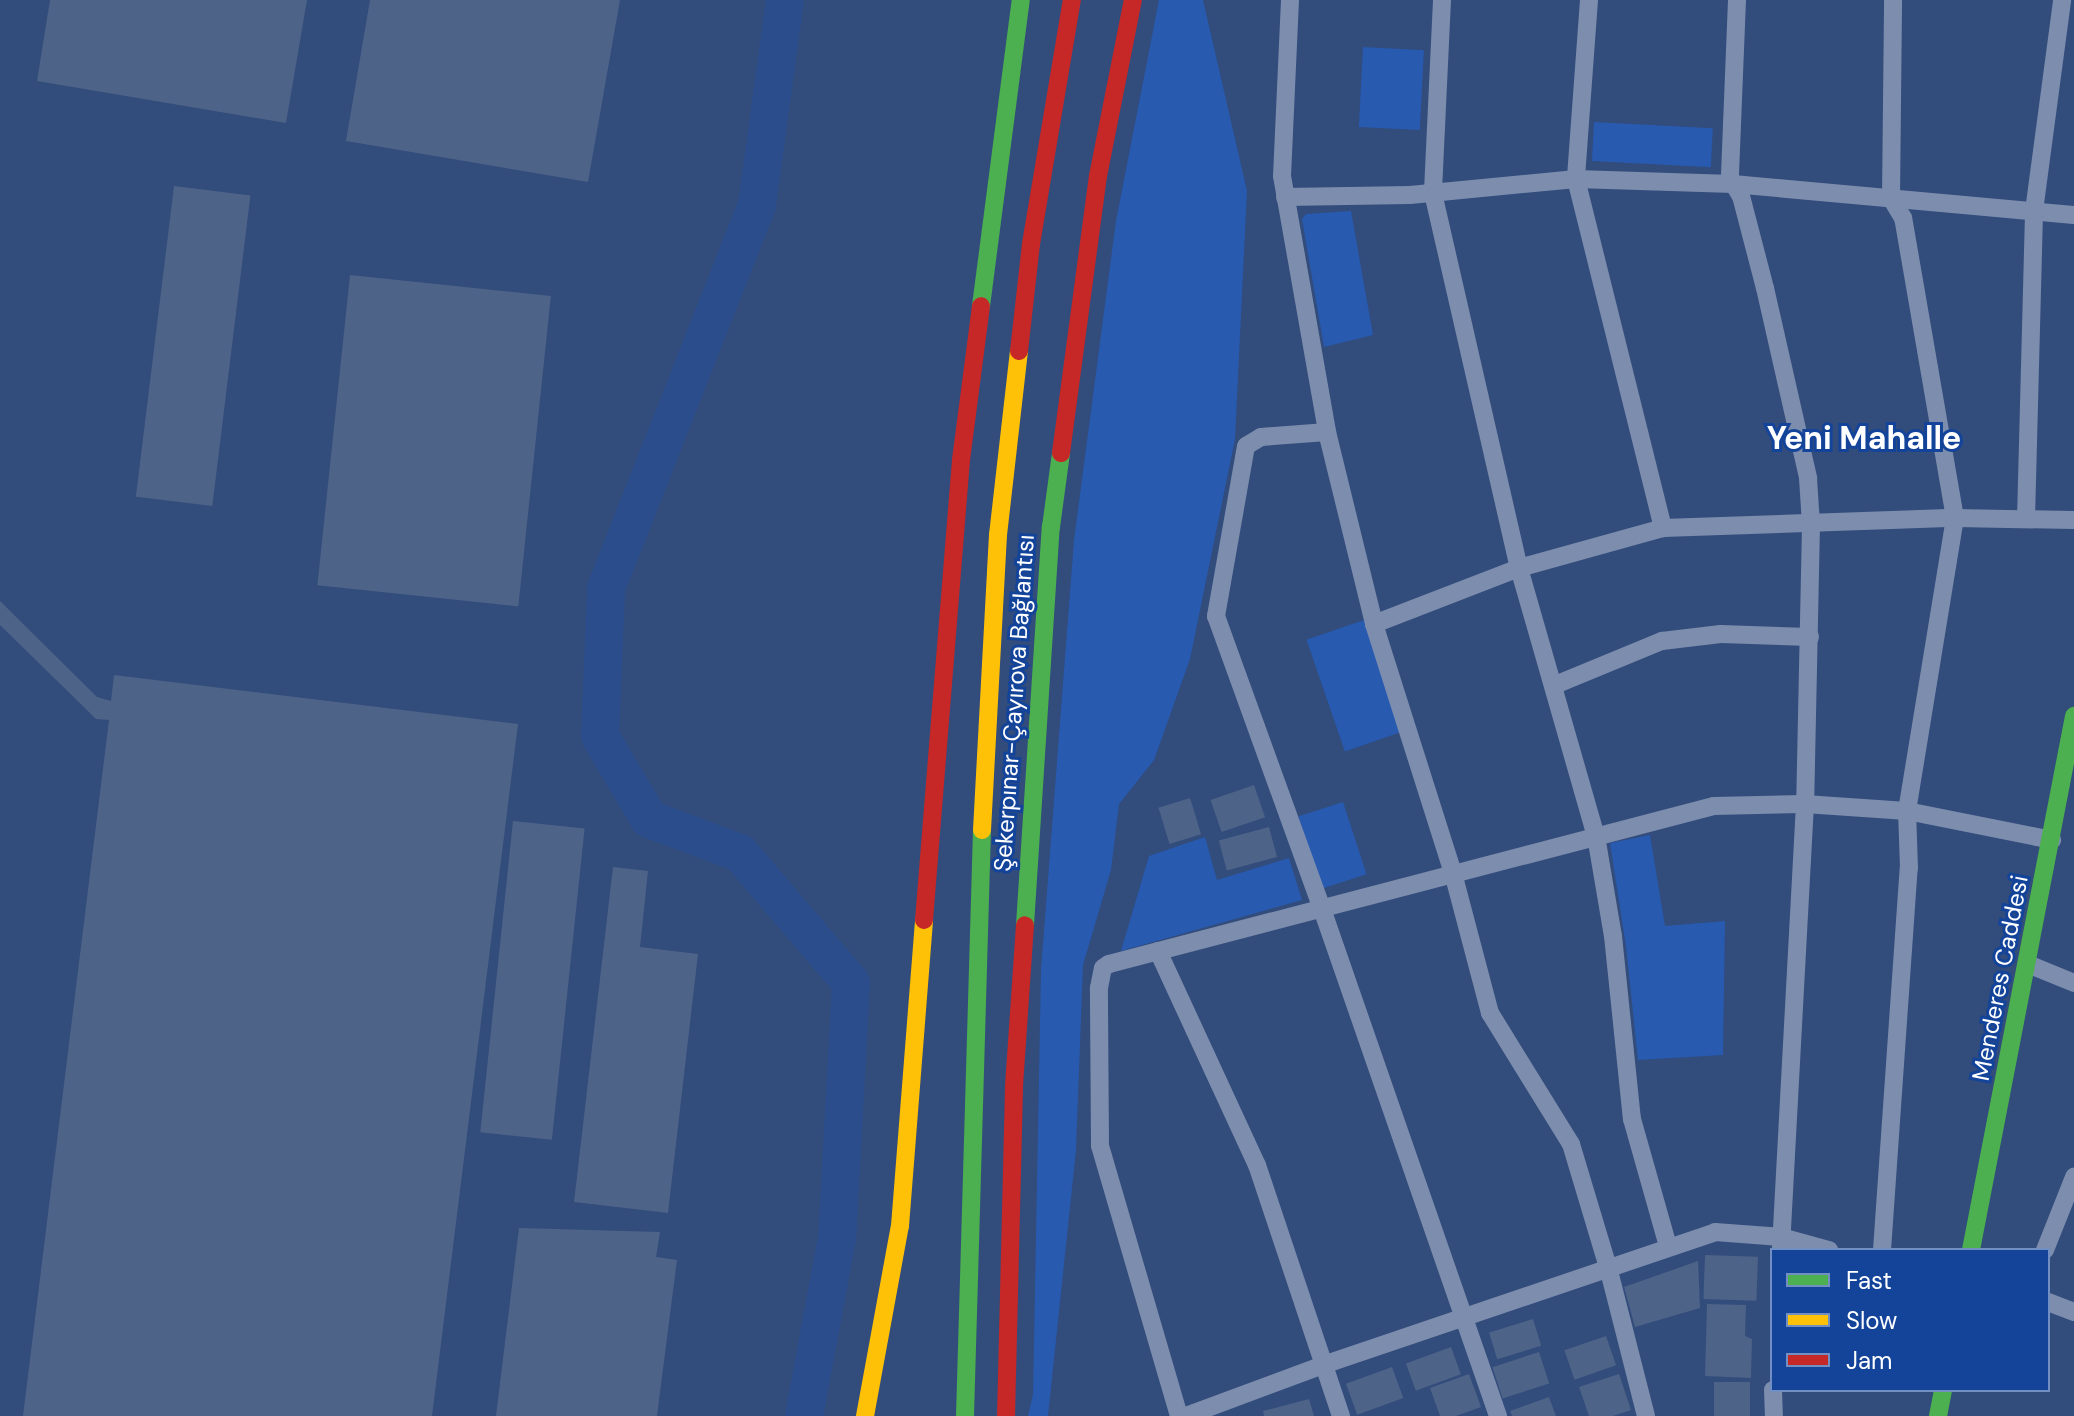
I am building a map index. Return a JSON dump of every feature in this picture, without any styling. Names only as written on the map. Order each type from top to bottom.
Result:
[{"type":"main road","points":[[865,1416],[900,1226],[961,460],[1021,0]]},
{"type":"main road","name":"Şekerpınar-Çayırova Bağlantısı","points":[[965,1416],[976,935],[998,535],[1031,244],[1072,0]]},
{"type":"main road","name":"Şekerpınar-Çayırova Bağlantısı","points":[[1006,1416],[1014,1086],[1051,527],[1098,176],[1133,0]]},
{"type":"main road","name":"Menderes Caddesi","points":[[1971,1248],[2074,716]]},
{"type":"main road","points":[[1938,1416],[1943,1392]]},
{"type":"street","points":[[1290,0],[1281,153],[1285,197],[1327,432],[1374,624],[1453,873],[1490,1013],[1571,1144],[1608,1267],[1646,1416]]},
{"type":"street","points":[[1442,0],[1433,193],[1519,568],[1596,836],[1613,936],[1632,1119],[1668,1246]]},
{"type":"street","points":[[1589,0],[1576,179],[1663,528]]},
{"type":"street","points":[[1737,0],[1726,182],[1745,210],[1808,478],[1811,525],[1805,804],[1781,1244]]},
{"type":"street","points":[[1893,0],[1890,191],[1903,218]]},
{"type":"street","points":[[2026,519],[2034,211],[2062,0]]},
{"type":"street","points":[[1285,197],[1433,193],[1576,179],[1726,182],[1868,196],[1890,191],[1914,200],[2074,215]]},
{"type":"street","points":[[1745,210],[1751,192],[1768,188]]},
{"type":"street","points":[[1882,1248],[1909,868],[1907,811],[1955,518],[1903,218],[1904,205],[1914,200]]},
{"type":"street","points":[[1327,432],[1261,437],[1246,446],[1216,616],[1321,906],[1498,1416]]},
{"type":"street","points":[[1374,624],[1519,568],[1663,528],[1955,518],[2074,520]]},
{"type":"street","points":[[1555,685],[1662,641],[1721,634],[1810,637]]},
{"type":"street","points":[[1179,1416],[1100,1146],[1099,978],[1103,968],[1114,962],[1321,906],[1714,806],[1805,804],[1907,811],[2052,840]]},
{"type":"street","points":[[1158,951],[1257,1165],[1341,1416]]},
{"type":"street","points":[[2028,964],[2074,983]]},
{"type":"street","points":[[2046,1248],[2074,1177]]},
{"type":"street","points":[[1196,1414],[1326,1364],[1715,1232],[1813,1248]]},
{"type":"street","points":[[2050,1303],[2074,1312]]},
{"type":"street","points":[[1773,1392],[1774,1416]]},
{"type":"shaded area","points":[[1159,0],[1203,0],[1247,191],[1235,439],[1190,659],[1154,760],[1119,804],[1111,870],[1083,965],[1076,1150],[1048,1416],[1028,1416],[1033,1395],[1041,970],[1074,540],[1116,221]]},
{"type":"shaded area","points":[[1363,47],[1424,50],[1420,130],[1359,127]]},
{"type":"shaded area","points":[[1594,122],[1713,128],[1711,167],[1592,161]]},
{"type":"shaded area","points":[[1351,211],[1373,335],[1324,347],[1302,219],[1306,214]]},
{"type":"shaded area","points":[[1367,619],[1405,731],[1345,751],[1306,640]]},
{"type":"shaded area","points":[[1343,802],[1366,874],[1322,889],[1298,817]]},
{"type":"shaded area","points":[[1650,835],[1665,926],[1725,921],[1723,1055],[1638,1060],[1626,946],[1610,843]]},
{"type":"shaded area","points":[[1205,837],[1217,880],[1289,858],[1302,900],[1121,951],[1149,856]]},
{"type":"building","points":[[50,0],[307,0],[286,123],[37,81]]},
{"type":"building","points":[[370,0],[620,0],[588,182],[346,141]]},
{"type":"building","points":[[174,186],[250,195],[212,506],[136,497]]},
{"type":"building","points":[[350,275],[551,296],[518,606],[317,585]]},
{"type":"building","points":[[0,601],[97,697],[111,701],[114,675],[518,724],[432,1416],[23,1416],[109,720],[96,719],[0,625]]},
{"type":"building","points":[[1254,785],[1265,817],[1222,832],[1211,800]]},
{"type":"building","points":[[1190,798],[1201,834],[1170,844],[1158,808]]},
{"type":"building","points":[[513,821],[585,829],[552,1140],[480,1132]]},
{"type":"building","points":[[1269,827],[1277,857],[1227,870],[1219,840]]},
{"type":"building","points":[[613,867],[648,871],[640,947],[698,954],[668,1213],[574,1202]]},
{"type":"building","points":[[519,1228],[660,1232],[656,1257],[677,1260],[657,1416],[496,1416]]},
{"type":"building","points":[[1705,1255],[1758,1257],[1756,1301],[1703,1299]]},
{"type":"building","points":[[1698,1261],[1700,1308],[1635,1327],[1624,1287]]},
{"type":"building","points":[[1707,1304],[1746,1305],[1745,1336],[1752,1339],[1751,1378],[1705,1376]]},
{"type":"building","points":[[1533,1319],[1541,1346],[1497,1359],[1489,1332]]},
{"type":"building","points":[[1606,1336],[1616,1365],[1574,1380],[1564,1350]]},
{"type":"building","points":[[1451,1347],[1461,1374],[1416,1391],[1406,1363]]},
{"type":"building","points":[[1539,1352],[1549,1383],[1503,1399],[1492,1367]]},
{"type":"building","points":[[1392,1367],[1403,1398],[1357,1415],[1346,1384]]},
{"type":"building","points":[[1469,1374],[1481,1407],[1456,1416],[1440,1416],[1430,1388]]},
{"type":"building","points":[[1619,1374],[1631,1410],[1613,1416],[1589,1416],[1579,1387]]},
{"type":"building","points":[[1714,1382],[1750,1382],[1750,1416],[1714,1416]]},
{"type":"building","points":[[1549,1397],[1556,1416],[1512,1416],[1510,1411]]},
{"type":"building","points":[[1309,1399],[1314,1416],[1264,1416],[1263,1411]]},
{"type":"waterway","points":[[785,0],[757,205],[606,589],[600,736],[649,819],[740,853],[851,983],[837,1238],[804,1416]]},
{"type":"traffic: fast","points":[[981,306],[1021,0]]},
{"type":"traffic: fast","points":[[1025,925],[1051,527],[1061,453]]},
{"type":"traffic: fast","points":[[1971,1248],[2074,716]]},
{"type":"traffic: fast","points":[[965,1416],[982,830]]},
{"type":"traffic: fast","points":[[1938,1416],[1943,1392]]},
{"type":"traffic: slow","points":[[982,830],[998,535],[1019,351]]},
{"type":"traffic: slow","points":[[865,1416],[900,1226],[924,920]]},
{"type":"traffic: jam","points":[[1019,351],[1031,244],[1072,0]]},
{"type":"traffic: jam","points":[[1061,453],[1098,176],[1133,0]]},
{"type":"traffic: jam","points":[[924,920],[961,460],[981,306]]},
{"type":"traffic: jam","points":[[1006,1416],[1014,1086],[1025,925]]},
{"type":"district","name":"Yeni Mahalle","points":[[1864,438]]}]
